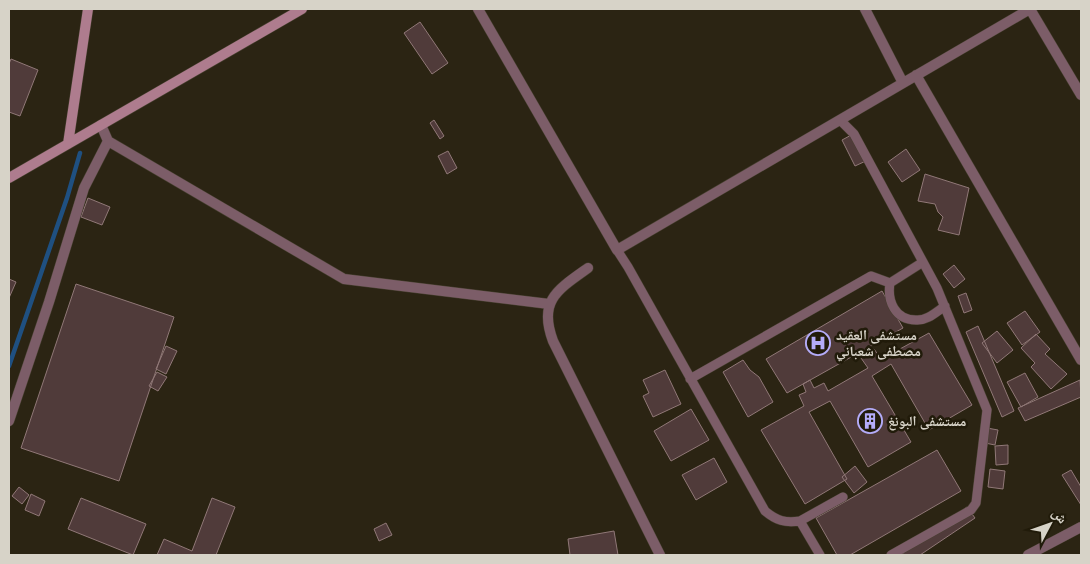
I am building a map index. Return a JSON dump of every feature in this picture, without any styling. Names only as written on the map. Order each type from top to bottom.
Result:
[{"type":"main road","points":[[68,144],[88,9]]},
{"type":"main road","points":[[9,178],[302,9]]},
{"type":"street","points":[[478,9],[617,250],[1030,9],[1081,94]]},
{"type":"street","points":[[865,9],[903,83]]},
{"type":"street","points":[[916,75],[1081,360]]},
{"type":"street","points":[[101,125],[108,141],[344,279],[549,304]]},
{"type":"street","points":[[9,420],[49,302],[84,188],[108,141]]},
{"type":"street","points":[[588,268],[559,290],[549,304],[549,328],[660,555]]},
{"type":"street","points":[[1028,555],[1081,527]]},
{"type":"lane","points":[[840,120],[854,134],[937,288],[987,410],[976,503],[971,510],[892,555]]},
{"type":"lane","points":[[617,250],[765,511],[774,518],[786,523],[800,522],[843,497]]},
{"type":"lane","points":[[890,283],[923,262]]},
{"type":"lane","points":[[690,379],[870,276],[890,283]]},
{"type":"lane","points":[[890,283],[889,293],[892,307],[903,318],[917,321],[932,316],[944,306]]},
{"type":"lane","points":[[800,522],[820,555]]},
{"type":"building","points":[[420,22],[448,63],[432,74],[404,33]]},
{"type":"building","points":[[11,59],[38,70],[20,116],[9,112],[9,64]]},
{"type":"building","points":[[434,120],[444,136],[440,139],[430,123]]},
{"type":"building","points":[[855,133],[868,160],[855,166],[842,140]]},
{"type":"building","points":[[906,149],[920,170],[902,182],[888,162]]},
{"type":"building","points":[[448,151],[457,168],[447,174],[438,156]]},
{"type":"building","points":[[925,174],[969,188],[959,235],[938,230],[943,217],[938,212],[935,204],[918,201]]},
{"type":"building","points":[[88,198],[110,207],[102,225],[81,217]]},
{"type":"building","points":[[954,265],[965,279],[954,288],[943,274]]},
{"type":"building","points":[[9,279],[16,282],[9,298]]},
{"type":"building","points":[[76,284],[174,317],[119,481],[21,448]]},
{"type":"building","points":[[882,291],[903,328],[787,393],[766,359]]},
{"type":"building","points":[[966,293],[972,310],[964,313],[958,296]]},
{"type":"building","points":[[1025,311],[1040,332],[1022,345],[1007,323]]},
{"type":"building","points":[[978,326],[1014,411],[1002,417],[966,332]]},
{"type":"building","points":[[997,331],[1013,350],[997,363],[982,343]]},
{"type":"building","name":"مستشفى البونغ","points":[[929,333],[972,405],[929,430],[891,364],[872,376],[911,442],[868,467],[830,401],[809,412],[847,479],[805,504],[761,430],[804,406],[799,395],[806,392],[803,384],[810,380],[814,388],[824,383],[828,391],[868,368],[861,358],[874,349],[879,356],[887,351],[889,355]]},
{"type":"building","points":[[1036,334],[1050,349],[1045,354],[1067,374],[1051,389],[1031,367],[1035,363],[1021,348]]},
{"type":"building","points":[[166,346],[177,351],[166,374],[156,369]]},
{"type":"building","points":[[743,360],[750,370],[759,377],[773,402],[748,417],[723,372]]},
{"type":"building","points":[[665,370],[681,404],[653,417],[643,396],[649,393],[643,380]]},
{"type":"building","points":[[157,372],[167,377],[158,391],[149,386]]},
{"type":"building","points":[[1025,373],[1038,397],[1021,407],[1007,382]]},
{"type":"building","points":[[1080,380],[1081,397],[1025,421],[1018,408]]},
{"type":"building","points":[[691,409],[709,440],[671,461],[654,431]]},
{"type":"building","points":[[987,428],[998,430],[995,445],[985,443]]},
{"type":"building","points":[[1008,445],[1008,464],[996,465],[995,446]]},
{"type":"building","points":[[937,450],[961,491],[850,555],[837,555],[816,518]]},
{"type":"building","points":[[714,458],[727,482],[696,500],[682,475]]},
{"type":"building","points":[[855,466],[867,482],[854,493],[842,477]]},
{"type":"building","points":[[990,469],[1005,471],[1003,489],[988,487]]},
{"type":"building","points":[[1071,470],[1081,487],[1081,505],[1062,475]]},
{"type":"building","points":[[19,487],[29,495],[22,504],[12,496]]},
{"type":"building","points":[[31,494],[45,501],[39,516],[25,510]]},
{"type":"building","points":[[81,498],[146,524],[133,555],[68,529]]},
{"type":"building","points":[[212,498],[235,507],[216,555],[157,555],[164,539],[192,551]]},
{"type":"building","points":[[967,507],[975,518],[920,555],[904,555],[902,552]]},
{"type":"building","points":[[386,523],[392,535],[379,541],[374,529]]},
{"type":"building","points":[[614,531],[618,555],[570,555],[568,539]]},
{"type":"waterway","points":[[9,366],[67,198],[80,153]]},
{"type":"place","name":"مستشفى العقيد مصطفى شعباني","points":[[818,343]]},
{"type":"place","name":"مستشفى البونغ","points":[[870,421]]}]
